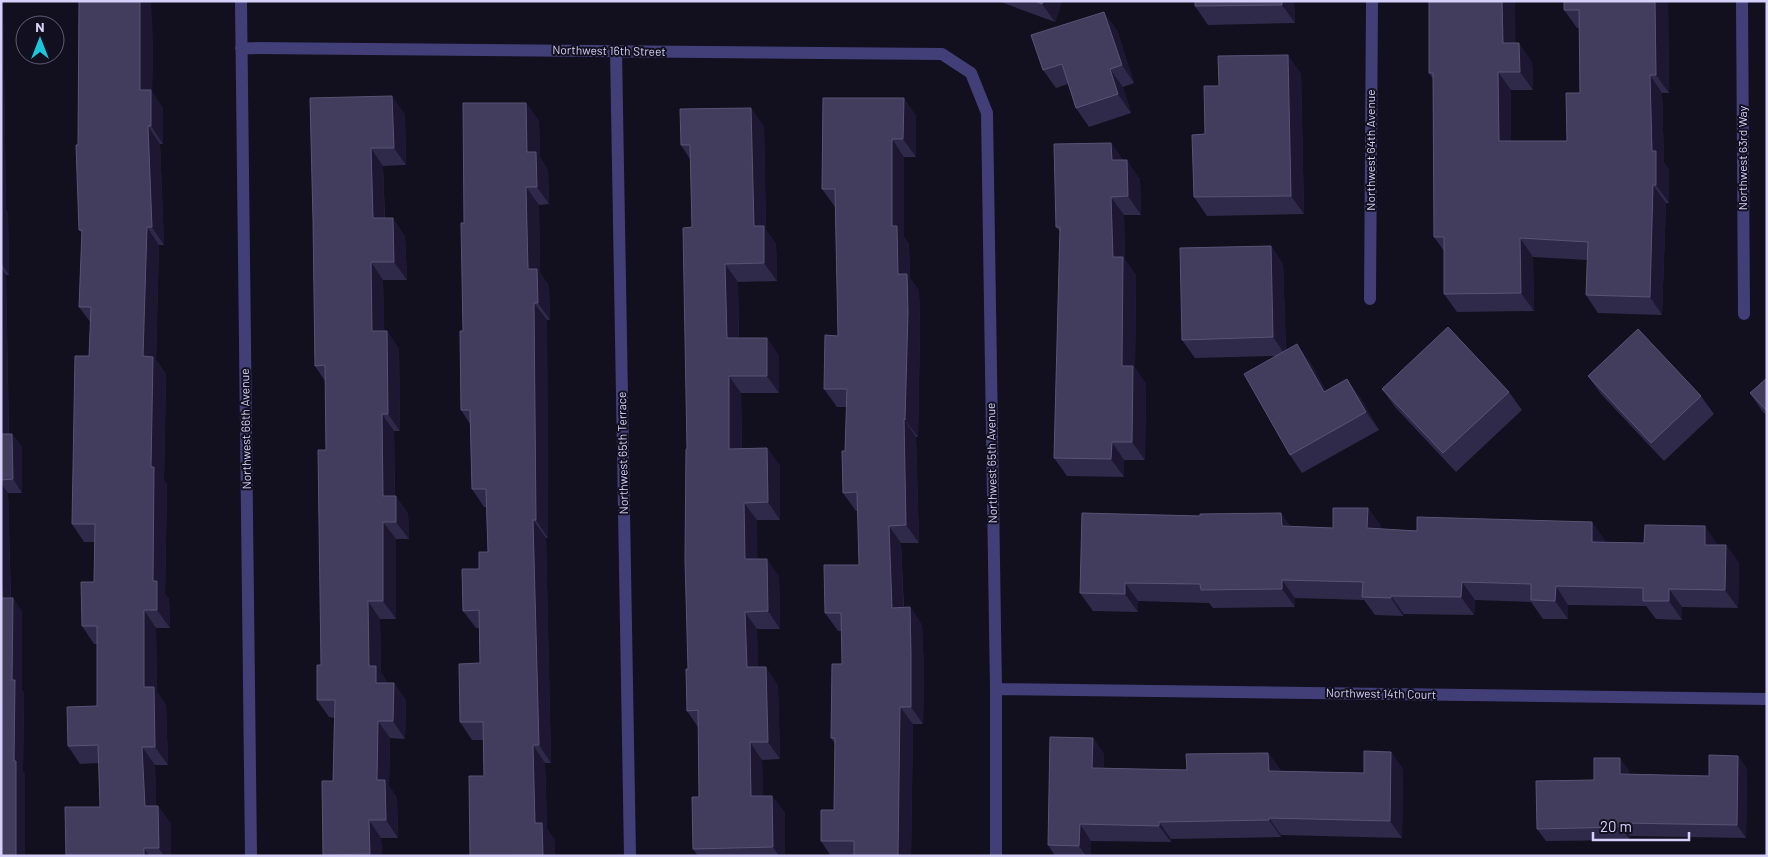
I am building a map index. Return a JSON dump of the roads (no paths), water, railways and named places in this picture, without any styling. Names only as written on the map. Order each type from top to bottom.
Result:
[{"type":"street","name":"Northwest 66th Avenue","points":[[241,1],[251,856]]},
{"type":"street","name":"Northwest 64th Avenue","points":[[1370,299],[1372,1]]},
{"type":"street","name":"Northwest 63rd Way","points":[[1742,1],[1744,314]]},
{"type":"street","name":"Northwest 16th Street","points":[[241,48],[942,54],[971,74]]},
{"type":"street","name":"Northwest 65th Terrace","points":[[616,51],[630,856]]},
{"type":"street","name":"Northwest 65th Avenue","points":[[971,74],[987,113],[996,689],[996,856]]},
{"type":"street","name":"Northwest 14th Court","points":[[996,689],[1767,699]]}]
